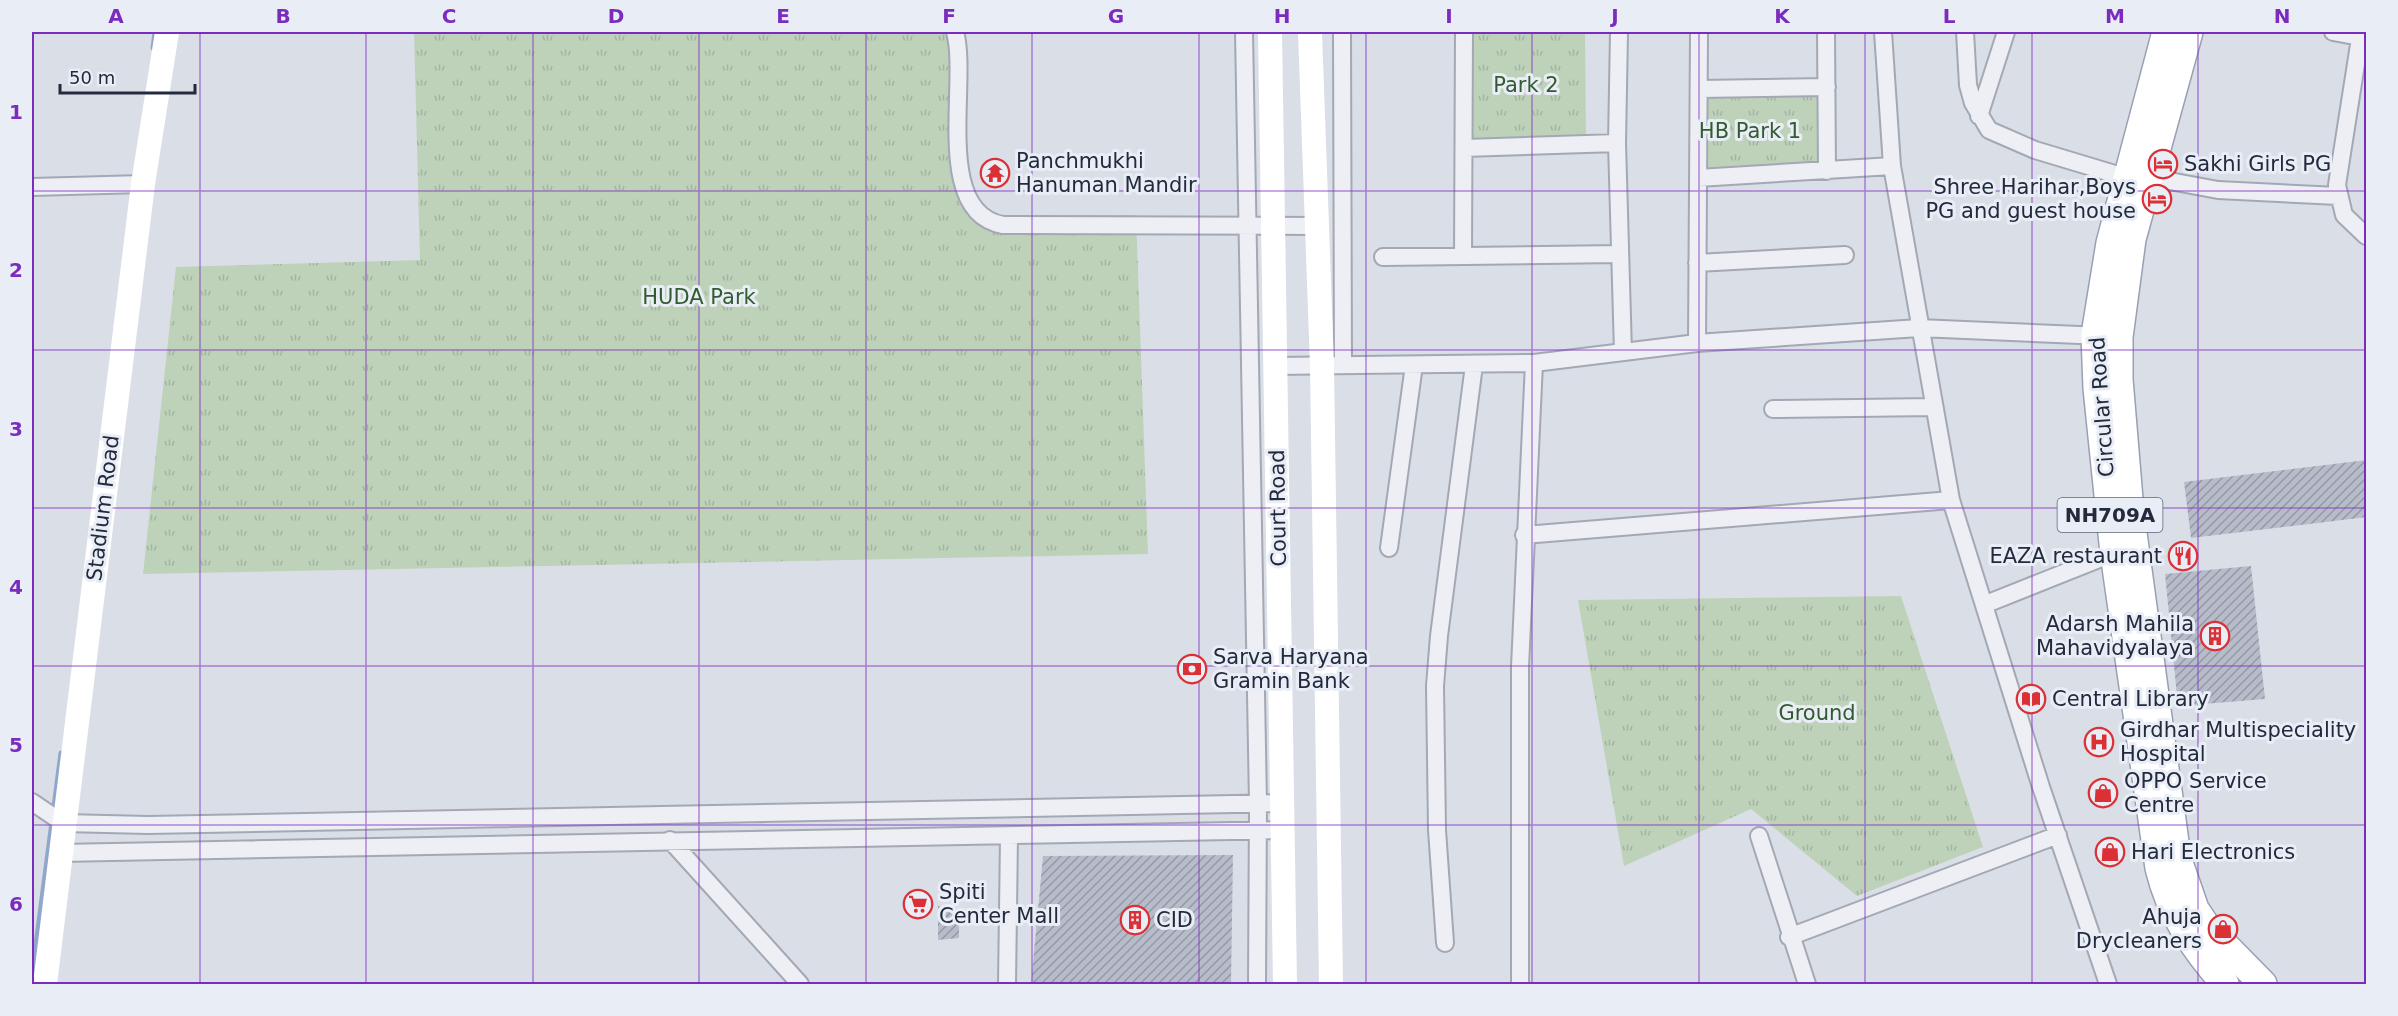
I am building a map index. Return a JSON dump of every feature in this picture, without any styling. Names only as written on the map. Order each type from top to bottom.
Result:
[{"type":"main road","name":"NH709A","points":[[2166,32],[2138,177],[2132,239],[2107,336],[2119,379],[2130,511],[2177,857],[2195,909],[2207,927],[2263,984]]},
{"type":"main road","name":"NH709A","points":[[2138,177],[2189,32]]},
{"type":"main road","name":"Circular Road","points":[[2107,336],[2097,388],[2114,553],[2141,755],[2166,894],[2189,940],[2225,984]]},
{"type":"street","name":"Stadium Road","points":[[45,984],[143,184],[167,32]]},
{"type":"street","points":[[955,32],[959,161],[970,202],[984,220],[1003,225],[1316,226]]},
{"type":"street","points":[[1244,32],[1258,804],[1257,984]]},
{"type":"street","name":"Court Road","points":[[1270,32],[1286,984]]},
{"type":"street","points":[[1310,32],[1316,226],[1332,365]]},
{"type":"street","points":[[1331,984],[1332,365],[1342,32]]},
{"type":"street","points":[[1463,255],[1464,32]]},
{"type":"street","points":[[1619,32],[1617,143],[1623,352]]},
{"type":"street","points":[[1697,344],[1699,32]]},
{"type":"street","points":[[1826,32],[1827,171]]},
{"type":"street","points":[[1883,32],[1892,166],[1951,500],[2108,984]]},
{"type":"street","points":[[1965,32],[1968,85],[1979,116],[1989,130],[2002,138],[2138,177],[2218,190],[2338,196]]},
{"type":"street","points":[[1979,116],[2006,32]]},
{"type":"street","points":[[2333,32],[2361,34],[2338,169],[2338,196],[2344,215],[2367,236]]},
{"type":"street","points":[[1699,88],[1827,87]]},
{"type":"street","points":[[1465,148],[1617,143]]},
{"type":"street","points":[[1698,178],[1892,166]]},
{"type":"street","points":[[32,187],[143,184]]},
{"type":"street","points":[[1383,257],[1619,254]]},
{"type":"street","points":[[1697,262],[1845,255]]},
{"type":"street","points":[[1275,366],[1534,363],[1697,344],[1919,328],[2107,336]]},
{"type":"street","points":[[1520,982],[1520,667],[1524,535],[1534,363]]},
{"type":"street","points":[[1445,943],[1437,830],[1435,686],[1439,636],[1474,365]]},
{"type":"street","points":[[1389,548],[1414,366]]},
{"type":"street","points":[[1773,409],[1933,407]]},
{"type":"street","points":[[1524,535],[1951,500]]},
{"type":"street","points":[[1986,604],[2114,553]]},
{"type":"street","points":[[32,802],[63,823],[148,825],[1283,803]]},
{"type":"street","points":[[60,853],[1284,830]]},
{"type":"street","points":[[1789,937],[2058,835]]},
{"type":"street","points":[[1008,984],[1009,836]]},
{"type":"street","points":[[1759,836],[1789,937],[1807,984]]},
{"type":"street","points":[[670,840],[800,984]]},
{"type":"green space","name":"HUDA Park","points":[[414,32],[966,32],[967,216],[1136,215],[1148,554],[143,574],[176,267],[420,260]]},
{"type":"green space","name":"Park 2","points":[[1472,32],[1585,32],[1586,137],[1473,140]]},
{"type":"green space","name":"HB Park 1","points":[[1823,90],[1823,168],[1701,174],[1701,91]]},
{"type":"green space","name":"Ground","points":[[1901,596],[1983,847],[1857,896],[1751,809],[1624,866],[1578,600]]},
{"type":"building","points":[[2367,460],[2367,517],[2191,538],[2184,482]]},
{"type":"building","name":"Adarsh Mahila Mahavidyalaya","points":[[2251,566],[2265,699],[2178,706],[2165,574]]},
{"type":"building","name":"CID","points":[[1233,855],[1231,984],[1031,984],[1043,856]]},
{"type":"building","points":[[938,906],[959,910],[959,938],[938,940]]},
{"type":"waterway","points":[[153,48],[155,32]]},
{"type":"waterway","points":[[32,975],[61,753]]},
{"type":"place","name":"Sakhi Girls PG","points":[[2163,164]]},
{"type":"place","name":"Panchmukhi Hanuman Mandir","points":[[995,173]]},
{"type":"place","name":"Shree Harihar,Boys PG and guest house","points":[[2157,199]]},
{"type":"place","name":"EAZA restaurant","points":[[2183,556]]},
{"type":"place","name":"Adarsh Mahila Mahavidyalaya","points":[[2215,636]]},
{"type":"place","name":"Sarva Haryana Gramin Bank","points":[[1192,669]]},
{"type":"place","name":"Central Library","points":[[2031,699]]},
{"type":"place","name":"Girdhar Multispeciality Hospital","points":[[2099,742]]},
{"type":"place","name":"OPPO Service Centre","points":[[2103,793]]},
{"type":"place","name":"Hari Electronics","points":[[2110,852]]},
{"type":"place","name":"Spiti Center Mall","points":[[918,904]]},
{"type":"place","name":"CID","points":[[1135,920]]},
{"type":"place","name":"Ahuja Drycleaners","points":[[2223,929]]}]
